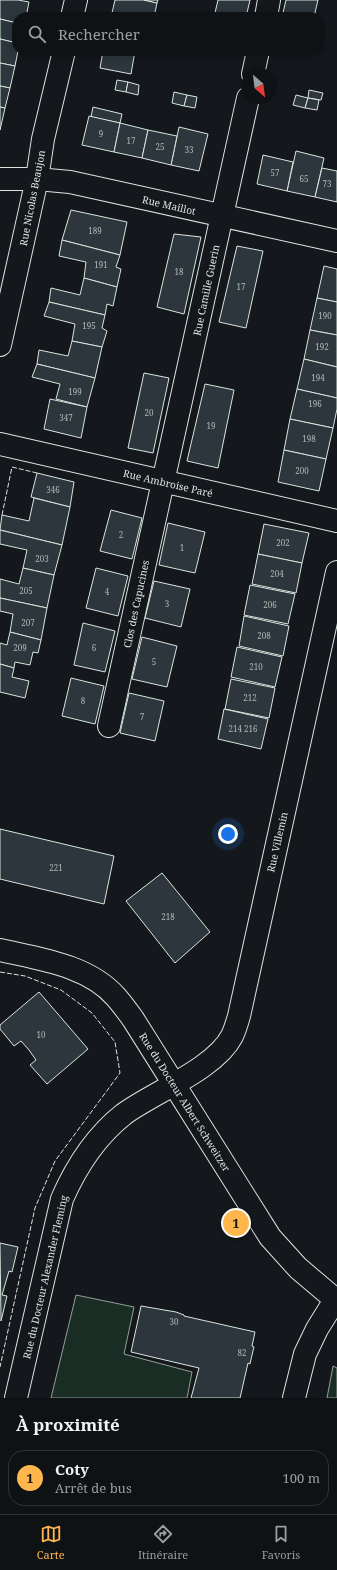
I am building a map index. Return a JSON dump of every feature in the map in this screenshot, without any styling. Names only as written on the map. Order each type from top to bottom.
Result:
[{"type":"street","points":[[73,12],[76,0]]},
{"type":"street","points":[[267,12],[269,0]]},
{"type":"street","name":"Rue Nicolas Beaujon","points":[[0,346],[37,179],[43,139],[63,56]]},
{"type":"street","points":[[254,68],[257,56]]},
{"type":"street","name":"Rue Camille Guerin","points":[[163,482],[247,104]]},
{"type":"street","name":"Rue Maillot","points":[[0,179],[37,179],[70,182],[222,217],[337,241]]},
{"type":"street","name":"Rue Ambroise Paré","points":[[0,444],[337,521]]},
{"type":"street","name":"Clos des Capucines","points":[[109,726],[163,482]]},
{"type":"street","name":"Rue Villemin","points":[[173,1083],[196,1070],[220,1052],[232,1036],[236,1027],[337,572]]},
{"type":"street","name":"Rue du Docteur Albert Schweitzer","points":[[0,950],[52,962],[81,972],[99,982],[116,996],[133,1019],[270,1237],[298,1268],[336,1300]]},
{"type":"street","name":"Rue du Docteur Alexander Fleming","points":[[16,1398],[62,1199],[71,1178],[87,1154],[108,1129],[125,1114],[173,1083]]},
{"type":"street","points":[[294,1398],[305,1354],[317,1329],[336,1300]]},
{"type":"green space","points":[[76,1295],[134,1307],[124,1354],[192,1372],[187,1398],[51,1398]]},
{"type":"green space","points":[[333,1366],[337,1368],[337,1398],[327,1398]]},
{"type":"building","points":[[0,0],[18,0],[29,2],[27,12],[12,12],[12,22],[0,19]]},
{"type":"building","points":[[115,0],[144,0],[157,3],[155,12],[112,12]]},
{"type":"building","points":[[144,0],[158,0],[157,3]]},
{"type":"building","points":[[218,0],[250,0],[247,12],[215,12]]},
{"type":"building","points":[[286,0],[318,0],[315,12],[283,12]]},
{"type":"building","points":[[0,19],[12,22],[12,42],[0,39]]},
{"type":"building","points":[[0,39],[12,42],[12,56],[17,56],[15,66],[0,63]]},
{"type":"building","points":[[102,56],[134,56],[131,74],[100,68]]},
{"type":"building","points":[[0,63],[15,66],[10,88],[0,86]]},
{"type":"building","points":[[117,80],[128,82],[126,92],[115,90]]},
{"type":"building","points":[[128,82],[139,85],[138,95],[126,92]]},
{"type":"building","points":[[0,86],[10,88],[5,108],[0,107]]},
{"type":"building","points":[[309,90],[323,93],[321,100],[308,98]]},
{"type":"building","points":[[174,92],[187,95],[184,106],[172,103]]},
{"type":"building","points":[[187,95],[197,97],[195,108],[184,106]]},
{"type":"building","points":[[296,95],[308,98],[305,108],[293,105]]},
{"type":"building","points":[[308,98],[319,100],[317,110],[305,108]]},
{"type":"building","points":[[0,107],[5,108],[0,130]]},
{"type":"building","points":[[93,107],[122,114],[120,123],[91,117]]},
{"type":"building","points":[[89,116],[120,123],[114,152],[82,145]]},
{"type":"building","points":[[120,123],[148,130],[142,158],[114,152]]},
{"type":"building","points":[[179,127],[208,134],[199,171],[171,165]]},
{"type":"building","points":[[148,130],[177,136],[171,165],[142,158]]},
{"type":"building","points":[[296,151],[324,158],[315,197],[287,191]]},
{"type":"building","points":[[263,155],[293,162],[287,191],[257,184]]},
{"type":"building","points":[[322,168],[337,171],[337,202],[315,197]]},
{"type":"building","points":[[71,210],[127,222],[120,255],[62,240]]},
{"type":"building","points":[[174,234],[201,237],[184,314],[157,307]]},
{"type":"building","points":[[62,240],[120,255],[116,267],[121,269],[117,287],[84,278],[86,262],[59,256]]},
{"type":"building","points":[[237,246],[263,251],[246,328],[219,322]]},
{"type":"building","points":[[324,266],[337,269],[337,302],[317,298]]},
{"type":"building","points":[[84,278],[117,287],[113,306],[107,304],[105,315],[49,302],[51,288],[80,295]]},
{"type":"building","points":[[317,298],[337,302],[337,335],[310,330]]},
{"type":"building","points":[[49,302],[105,315],[102,328],[107,331],[102,347],[72,341],[75,324],[44,316]]},
{"type":"building","points":[[310,330],[337,335],[337,367],[304,359]]},
{"type":"building","points":[[72,341],[102,347],[95,378],[37,364],[39,350],[68,356]]},
{"type":"building","points":[[304,359],[337,367],[337,398],[297,389]]},
{"type":"building","points":[[37,364],[95,378],[87,407],[56,399],[60,384],[32,377]]},
{"type":"building","points":[[144,373],[169,378],[153,453],[128,448]]},
{"type":"building","points":[[205,384],[234,390],[218,468],[187,461]]},
{"type":"building","points":[[297,389],[337,398],[337,409],[333,428],[290,419]]},
{"type":"building","points":[[50,399],[87,407],[81,438],[44,429]]},
{"type":"building","points":[[290,419],[333,428],[326,459],[284,450]]},
{"type":"building","points":[[284,450],[326,459],[319,491],[278,482]]},
{"type":"building","points":[[37,473],[74,482],[70,507],[31,497]]},
{"type":"building","points":[[34,498],[70,507],[62,545],[0,530],[2,515],[29,521]]},
{"type":"building","points":[[111,510],[142,518],[132,559],[100,551]]},
{"type":"building","points":[[168,523],[205,532],[195,573],[159,565]]},
{"type":"building","points":[[264,524],[309,533],[302,563],[258,554]]},
{"type":"building","points":[[0,530],[62,545],[54,575],[23,568],[27,550],[0,544]]},
{"type":"building","points":[[258,554],[302,563],[296,593],[252,584]]},
{"type":"building","points":[[23,568],[54,575],[47,608],[0,598],[0,579],[19,584]]},
{"type":"building","points":[[96,568],[128,576],[118,616],[86,608]]},
{"type":"building","points":[[154,581],[190,589],[181,627],[145,618]]},
{"type":"building","points":[[250,585],[295,594],[288,624],[244,615]]},
{"type":"building","points":[[0,598],[47,608],[41,640],[10,632],[13,614],[0,611]]},
{"type":"building","points":[[244,616],[289,626],[283,656],[239,646]]},
{"type":"building","points":[[83,623],[115,631],[105,672],[74,665]]},
{"type":"building","points":[[10,632],[41,640],[38,653],[33,652],[30,665],[15,662],[14,668],[0,664],[0,643],[7,645]]},
{"type":"building","points":[[142,637],[177,646],[167,687],[132,679]]},
{"type":"building","points":[[237,647],[282,657],[275,687],[231,677]]},
{"type":"building","points":[[0,664],[14,668],[12,677],[29,681],[25,698],[0,692]]},
{"type":"building","points":[[71,678],[104,686],[95,724],[62,716]]},
{"type":"building","points":[[231,679],[275,688],[269,718],[225,709]]},
{"type":"building","points":[[129,693],[164,701],[155,741],[120,733]]},
{"type":"building","points":[[224,709],[268,719],[261,749],[218,739]]},
{"type":"building","points":[[0,829],[114,856],[104,904],[0,879]]},
{"type":"building","points":[[162,873],[210,932],[175,963],[126,901]]},
{"type":"building","points":[[39,992],[88,1049],[47,1084],[30,1065],[36,1060],[29,1050],[21,1041],[14,1046],[0,1029],[0,1025]]},
{"type":"building","points":[[0,1243],[18,1247],[12,1272],[9,1271],[2,1295],[7,1296],[1,1321]]},
{"type":"building","points":[[141,1306],[176,1312],[184,1316],[255,1332],[252,1346],[254,1347],[250,1364],[248,1363],[240,1398],[191,1398],[199,1368],[131,1352]]},
{"type":"fence","points":[[2,515],[12,467],[37,473]]},
{"type":"fence","points":[[0,972],[25,976],[61,990],[92,1013],[115,1042],[120,1073],[55,1161],[35,1208],[0,1367]]},
{"type":"place","name":"Coty","points":[[236,1223]]}]
